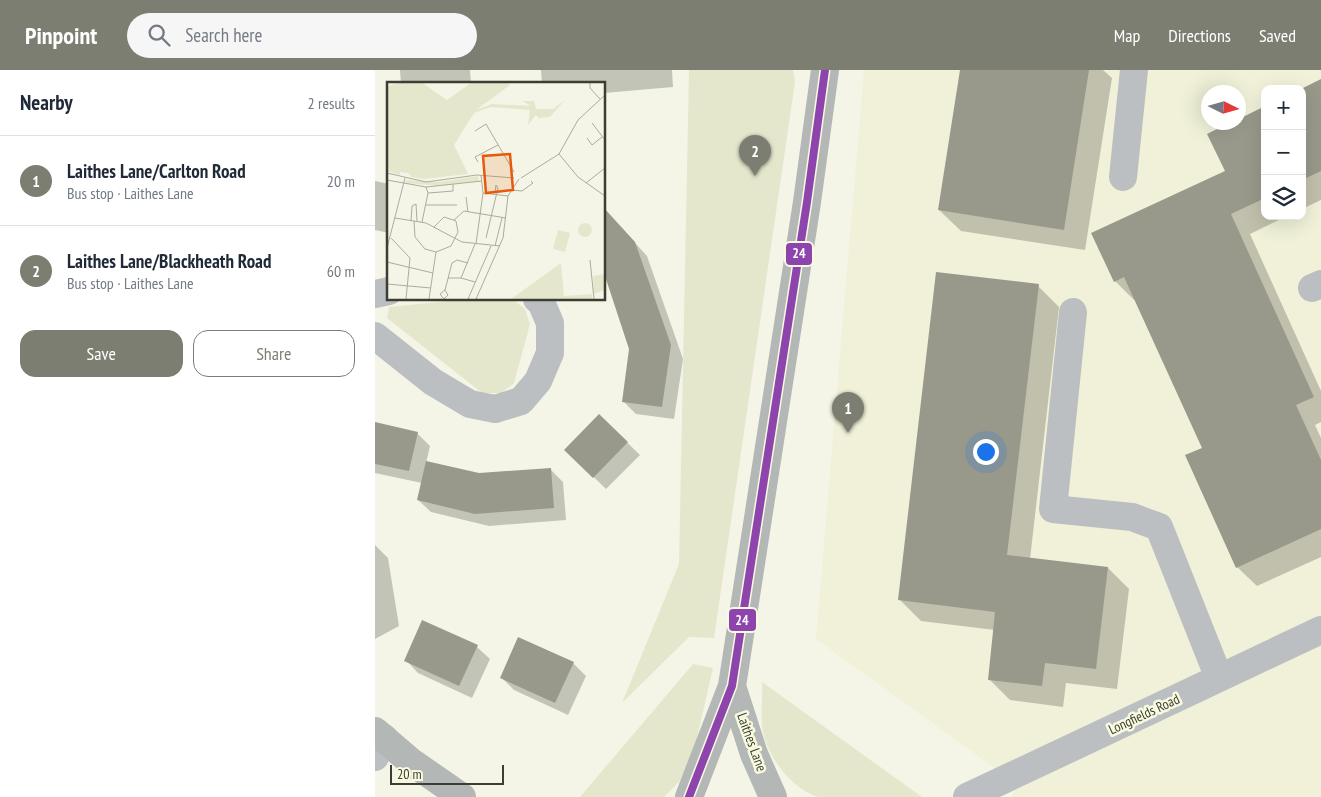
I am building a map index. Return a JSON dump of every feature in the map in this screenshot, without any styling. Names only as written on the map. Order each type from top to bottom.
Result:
[{"type":"main road","name":"Laithes Lane","points":[[689,797],[731,686],[825,70]]},
{"type":"main road","name":"Laithes Lane","points":[[731,686],[754,754],[773,797]]},
{"type":"main road","points":[[378,742],[410,761],[462,797]]},
{"type":"street","points":[[1123,177],[1134,70]]},
{"type":"street","points":[[375,336],[441,387],[470,404],[495,409],[521,401],[538,381],[549,353],[550,323],[538,300]]},
{"type":"street","points":[[1073,312],[1053,509],[1132,517],[1159,527],[1219,678]]},
{"type":"street","name":"Longfields Road","points":[[967,797],[1321,630]]},
{"type":"shaded area","points":[[689,70],[793,70],[795,82],[714,638],[689,637],[622,703],[679,564]]},
{"type":"shaded area","points":[[864,70],[1321,70],[1321,797],[1012,797],[1017,784],[816,639]]},
{"type":"shaded area","points":[[458,300],[513,300],[525,309],[530,324],[514,383],[502,393],[482,393],[387,318],[389,307]]},
{"type":"shaded area","points":[[693,664],[713,668],[693,755],[679,782],[664,797],[580,797]]},
{"type":"shaded area","points":[[762,682],[922,797],[818,797],[799,787],[790,780],[776,762],[766,742],[762,720]]},
{"type":"building","points":[[960,70],[1089,70],[1064,230],[938,210]]},
{"type":"building","points":[[1321,79],[1321,171],[1306,178],[1306,130],[1306,86]]},
{"type":"building","points":[[1261,108],[1261,200],[1231,214],[1314,397],[1296,405],[1321,460],[1321,529],[1236,568],[1185,455],[1202,448],[1124,277],[1114,282],[1091,233],[1225,171],[1207,134],[1215,130],[1246,130],[1246,116]]},
{"type":"building","points":[[605,209],[635,242],[671,345],[662,407],[622,402],[629,349],[605,276]]},
{"type":"building","points":[[936,272],[1039,284],[1007,555],[1108,567],[1096,669],[1045,663],[1042,686],[988,680],[995,612],[898,600]]},
{"type":"building","points":[[599,414],[628,442],[593,478],[564,450]]},
{"type":"building","points":[[375,422],[418,432],[409,471],[375,464]]},
{"type":"building","points":[[426,461],[479,473],[551,468],[554,508],[475,514],[417,500]]},
{"type":"building","points":[[422,620],[478,645],[459,686],[404,661]]},
{"type":"building","points":[[518,637],[574,662],[555,703],[500,678]]},
{"type":"transit line","name":"24","points":[[689,797],[732,686],[807,202],[825,70]]},
{"type":"place","name":"Laithes Lane/Blackheath Road","points":[[755,176]]},
{"type":"place","name":"Laithes Lane/Carlton Road","points":[[848,433]]}]
